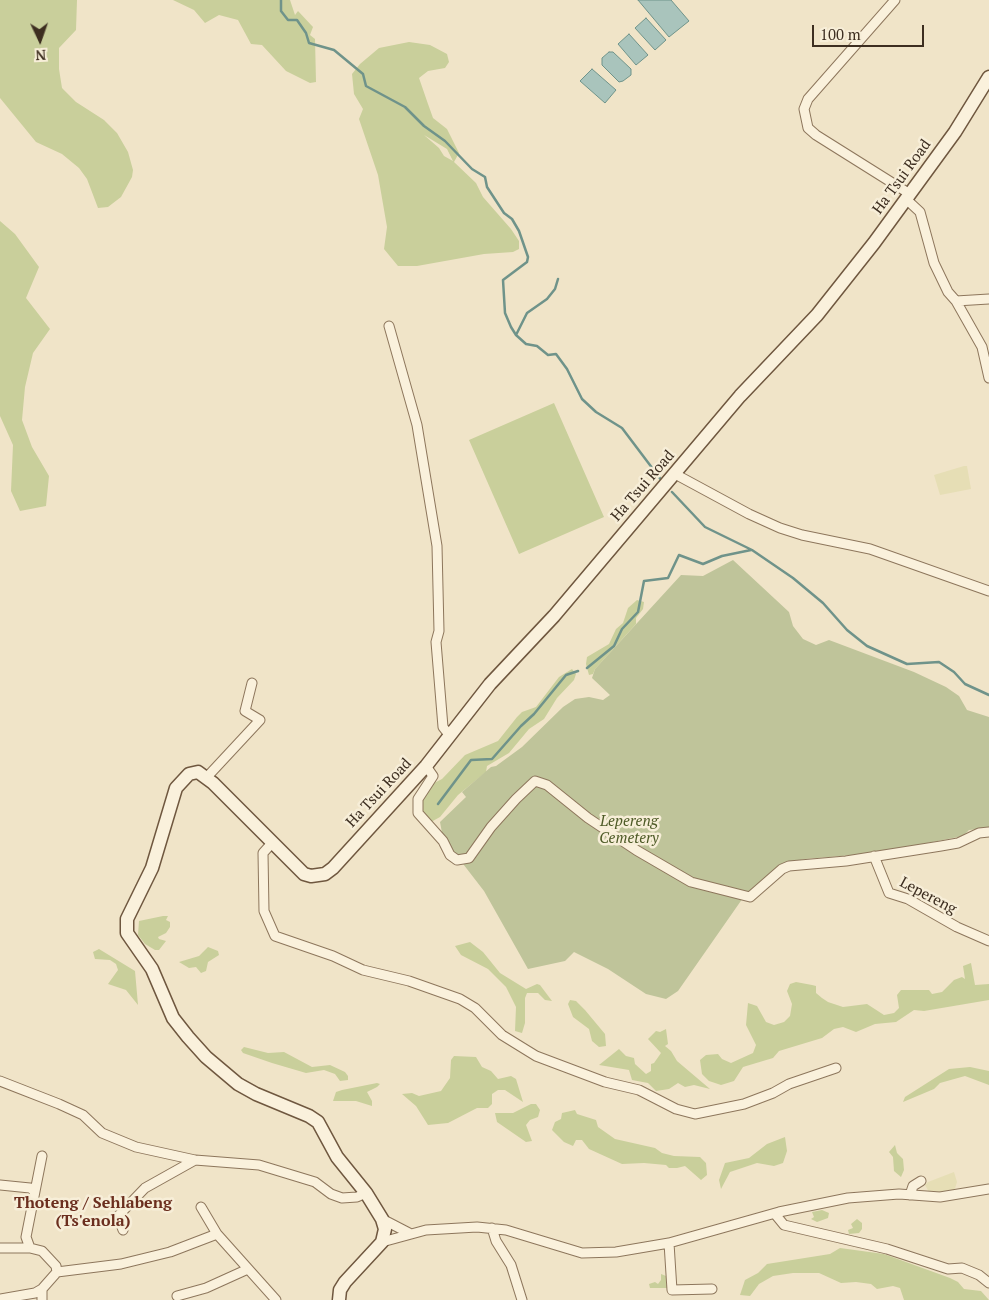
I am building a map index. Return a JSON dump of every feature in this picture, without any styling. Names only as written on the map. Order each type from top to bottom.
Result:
[{"type":"street","points":[[895,0],[799,108],[808,128],[908,196],[920,212],[942,282],[956,301],[982,348],[989,378]]},
{"type":"street","name":"Ha Tsui Road","points":[[207,777],[304,874],[311,876],[325,874],[333,868],[426,766],[490,684],[554,616],[740,396],[817,315],[850,275],[955,132],[989,77]]},
{"type":"street","points":[[956,301],[989,299]]},
{"type":"street","points":[[389,326],[417,425],[437,546],[439,631],[437,652],[443,727],[450,736]]},
{"type":"street","points":[[675,474],[749,514],[780,528],[870,549],[989,590]]},
{"type":"street","points":[[252,683],[245,711],[260,720],[207,777],[198,772],[189,774],[176,788],[152,868],[127,919],[127,933],[152,970],[173,1018],[200,1050],[238,1084],[256,1094],[309,1116],[318,1122],[337,1156],[366,1192],[382,1219],[385,1229],[382,1242]]},
{"type":"street","points":[[426,766],[433,776],[418,799],[418,813],[431,826],[450,855],[457,860],[469,858],[491,827],[535,781],[548,785],[588,818],[682,877],[731,894],[750,898],[782,869],[789,866],[846,861],[958,843],[979,833],[989,832]]},
{"type":"street","points":[[272,843],[263,853],[264,911],[275,936],[333,956],[363,970],[409,981],[460,998],[475,1008],[502,1034],[536,1056],[605,1082],[639,1090],[676,1109],[695,1114],[744,1104],[773,1093],[789,1084],[836,1068]]},
{"type":"street","name":"Lepereng","points":[[874,856],[889,893],[908,899],[957,927],[989,941]]},
{"type":"street","points":[[0,1081],[83,1115],[102,1133],[136,1147],[195,1160],[259,1165],[315,1182],[331,1194],[342,1198],[357,1197],[366,1192]]},
{"type":"street","points":[[30,1248],[26,1237],[42,1156]]},
{"type":"street","points":[[123,1230],[118,1216],[145,1188],[195,1160]]},
{"type":"street","points":[[910,1195],[913,1186],[921,1181]]},
{"type":"street","points":[[0,1186],[30,1188],[34,1191]]},
{"type":"street","points":[[339,1300],[345,1282],[382,1242],[409,1233],[460,1227],[492,1228],[590,1254],[670,1243],[775,1214],[848,1198],[910,1195],[940,1197],[989,1189]]},
{"type":"street","points":[[201,1207],[217,1234],[276,1300]]},
{"type":"street","points":[[775,1214],[784,1225],[888,1249],[948,1269],[962,1268],[979,1275],[989,1283]]},
{"type":"street","points":[[382,1219],[409,1233]]},
{"type":"street","points":[[492,1228],[496,1241],[511,1265],[522,1300]]},
{"type":"street","points":[[0,1299],[35,1293],[42,1289],[57,1272],[121,1264],[170,1252],[217,1234]]},
{"type":"street","points":[[670,1243],[672,1290],[712,1289]]},
{"type":"street","points":[[0,1248],[30,1248],[42,1251],[56,1266],[57,1272]]},
{"type":"street","points":[[177,1296],[206,1288],[248,1269]]},
{"type":"street","points":[[42,1289],[42,1300]]},
{"type":"shaded area","points":[[967,466],[971,489],[940,495],[934,475]]},
{"type":"shaded area","points":[[954,1172],[957,1182],[954,1192],[930,1194],[925,1185],[928,1182]]},
{"type":"green space","points":[[0,0],[77,0],[76,30],[59,48],[59,69],[62,88],[76,102],[104,120],[117,133],[128,152],[133,170],[132,177],[121,197],[108,207],[98,208],[87,179],[79,168],[62,154],[36,142],[0,98]]},
{"type":"green space","points":[[173,0],[290,0],[295,15],[298,11],[313,27],[310,35],[315,39],[316,82],[310,83],[286,71],[262,45],[251,44],[238,20],[219,15],[205,23],[194,10]]},
{"type":"green space","points":[[409,42],[430,45],[447,54],[449,62],[445,68],[428,71],[419,78],[433,118],[447,129],[459,153],[454,162],[476,183],[483,197],[511,229],[519,241],[519,249],[513,252],[484,254],[417,266],[398,266],[384,249],[387,227],[378,175],[359,119],[363,109],[354,94],[352,74],[360,64],[379,48]],"holes":[[[424,135],[447,149],[453,161],[444,156],[439,148]]]},
{"type":"green space","points":[[0,221],[15,234],[39,267],[26,298],[50,329],[33,353],[25,387],[22,420],[32,447],[49,476],[46,506],[20,511],[11,491],[13,445],[0,416]]},
{"type":"green space","points":[[554,403],[604,517],[519,554],[469,440]]},
{"type":"green space","name":"Lepereng Cemetery","points":[[733,560],[789,612],[793,626],[803,639],[816,645],[829,640],[914,672],[946,687],[959,696],[967,710],[989,717],[989,828],[969,830],[963,836],[877,853],[805,859],[780,865],[745,895],[678,991],[666,999],[646,994],[608,969],[574,952],[565,961],[528,969],[484,891],[443,838],[440,822],[466,797],[462,792],[491,767],[496,766],[522,747],[563,707],[575,699],[589,697],[603,700],[610,695],[592,678],[595,669],[681,575],[703,576]]},
{"type":"green space","points":[[637,600],[644,602],[643,609],[636,618],[636,624],[595,669],[593,674],[589,675],[586,664],[587,657],[609,644],[616,629],[623,623],[628,608]]},
{"type":"green space","points":[[572,669],[576,674],[574,680],[557,698],[544,719],[529,729],[509,753],[487,766],[486,772],[458,795],[440,817],[431,822],[422,813],[422,796],[432,784],[442,779],[465,755],[498,741],[522,712],[536,707],[559,677]]},
{"type":"green space","points":[[168,916],[166,920],[170,922],[170,927],[166,933],[158,937],[166,941],[159,950],[155,950],[145,944],[138,935],[139,921]]},
{"type":"green space","points":[[470,942],[483,952],[500,973],[526,989],[537,984],[540,985],[552,1001],[545,1000],[538,993],[527,993],[525,998],[525,1023],[522,1033],[515,1031],[516,1007],[506,987],[488,969],[461,955],[455,946]]},
{"type":"green space","points":[[208,947],[218,951],[219,955],[208,962],[206,971],[201,973],[196,967],[189,968],[179,962],[199,956]]},
{"type":"green space","points":[[99,949],[135,971],[138,1005],[126,990],[108,984],[118,970],[116,964],[110,960],[95,959],[93,952]]},
{"type":"green space","points":[[971,963],[975,985],[989,984],[989,1000],[924,1011],[914,1010],[896,1022],[875,1024],[856,1032],[843,1027],[834,1029],[822,1038],[779,1051],[773,1058],[743,1067],[734,1081],[721,1085],[709,1081],[702,1074],[700,1060],[706,1055],[718,1054],[722,1059],[731,1063],[753,1053],[756,1045],[746,1025],[748,1003],[757,1006],[766,1022],[774,1025],[784,1022],[790,1016],[792,1004],[787,991],[790,984],[796,982],[816,986],[816,993],[828,1002],[843,1007],[867,1004],[884,1015],[894,1013],[899,1008],[897,995],[901,990],[929,990],[932,994],[942,992],[954,980],[962,977],[965,979],[963,966]]},
{"type":"green space","points":[[570,1000],[576,1001],[605,1034],[606,1046],[599,1047],[592,1041],[589,1029],[573,1017],[568,1004]]},
{"type":"green space","points":[[666,1029],[668,1044],[665,1046],[671,1051],[677,1061],[710,1089],[694,1085],[685,1087],[678,1083],[669,1089],[656,1091],[648,1083],[632,1080],[629,1070],[599,1065],[619,1049],[626,1056],[634,1058],[635,1064],[646,1074],[651,1071],[651,1064],[654,1063],[661,1053],[648,1039],[656,1031],[660,1032]]},
{"type":"green space","points":[[244,1047],[268,1053],[284,1052],[312,1067],[330,1065],[345,1072],[348,1080],[340,1081],[335,1074],[324,1070],[306,1073],[272,1063],[243,1053],[241,1050]]},
{"type":"green space","points":[[454,1056],[476,1057],[482,1067],[491,1071],[498,1079],[511,1076],[516,1079],[523,1102],[505,1090],[498,1090],[492,1094],[492,1104],[488,1108],[477,1108],[448,1123],[428,1125],[416,1106],[402,1094],[412,1093],[419,1096],[441,1091],[450,1078],[451,1060]]},
{"type":"green space","points":[[970,1067],[989,1071],[989,1085],[965,1076],[940,1083],[934,1089],[903,1102],[905,1097],[949,1069]]},
{"type":"green space","points":[[377,1083],[380,1084],[367,1092],[372,1101],[372,1106],[356,1101],[333,1101],[336,1092]]},
{"type":"green space","points":[[531,1104],[536,1104],[540,1110],[538,1117],[530,1120],[526,1125],[532,1141],[526,1142],[497,1122],[495,1113],[513,1113]]},
{"type":"green space","points":[[575,1110],[577,1114],[596,1120],[598,1127],[615,1139],[655,1148],[662,1153],[674,1156],[700,1157],[706,1163],[707,1175],[701,1180],[685,1166],[669,1168],[666,1165],[644,1163],[622,1164],[589,1149],[582,1140],[576,1140],[573,1146],[564,1142],[552,1130],[555,1122],[561,1119],[562,1113]]},
{"type":"green space","points":[[785,1137],[787,1151],[783,1163],[774,1166],[757,1163],[730,1172],[721,1189],[719,1180],[725,1163],[749,1158],[767,1144]]},
{"type":"green space","points":[[895,1145],[897,1153],[903,1159],[904,1170],[901,1177],[894,1171],[893,1157],[889,1152]]},
{"type":"green space","points":[[822,1210],[829,1213],[828,1218],[817,1222],[811,1219],[814,1217],[812,1212]]},
{"type":"green space","points":[[857,1219],[862,1223],[862,1229],[859,1233],[849,1234],[848,1230],[853,1228],[851,1224]]},
{"type":"green space","points":[[840,1248],[884,1254],[950,1278],[958,1282],[964,1289],[981,1291],[989,1300],[904,1300],[900,1288],[893,1286],[877,1289],[871,1284],[841,1283],[819,1273],[793,1273],[773,1276],[759,1284],[750,1296],[740,1295],[745,1280],[758,1273],[767,1264],[830,1254]]},
{"type":"green space","points":[[661,1274],[670,1275],[669,1281],[666,1283],[668,1288],[650,1288],[649,1284],[655,1282],[658,1284],[661,1280]]},
{"type":"water","points":[[638,0],[671,0],[689,21],[669,37]]},
{"type":"water","points":[[646,18],[666,40],[655,50],[635,28]]},
{"type":"water","points":[[629,34],[648,55],[636,65],[618,44]]},
{"type":"water","points":[[609,52],[613,52],[631,69],[631,75],[623,81],[619,82],[602,65],[602,58]]},
{"type":"water","points":[[592,69],[616,90],[605,103],[580,81]]},
{"type":"waterway","points":[[281,0],[281,11],[288,20],[297,20],[306,33],[309,43],[334,50],[363,74],[366,86],[405,107],[424,126],[445,141],[472,169],[485,177],[487,187],[504,213],[512,219],[519,231],[528,257],[527,262],[503,280],[505,313],[511,327],[516,335],[526,344],[537,346],[548,355],[556,354],[567,369],[582,399],[596,412],[622,428],[662,481]]},
{"type":"waterway","points":[[516,335],[527,313],[547,299],[555,289],[558,279]]},
{"type":"waterway","points":[[672,492],[705,527],[752,550],[793,578],[823,603],[847,630],[867,646],[907,664],[939,662],[954,672],[965,684],[989,695]]},
{"type":"waterway","points":[[587,668],[614,646],[622,629],[638,612],[644,581],[668,578],[679,555],[703,564],[722,556],[751,550]]},
{"type":"waterway","points":[[438,804],[471,760],[492,759],[534,714],[566,675],[578,671]]},
{"type":"district","name":"Thoteng / Sehlabeng (Ts'enola)","points":[[93,1212]]}]
